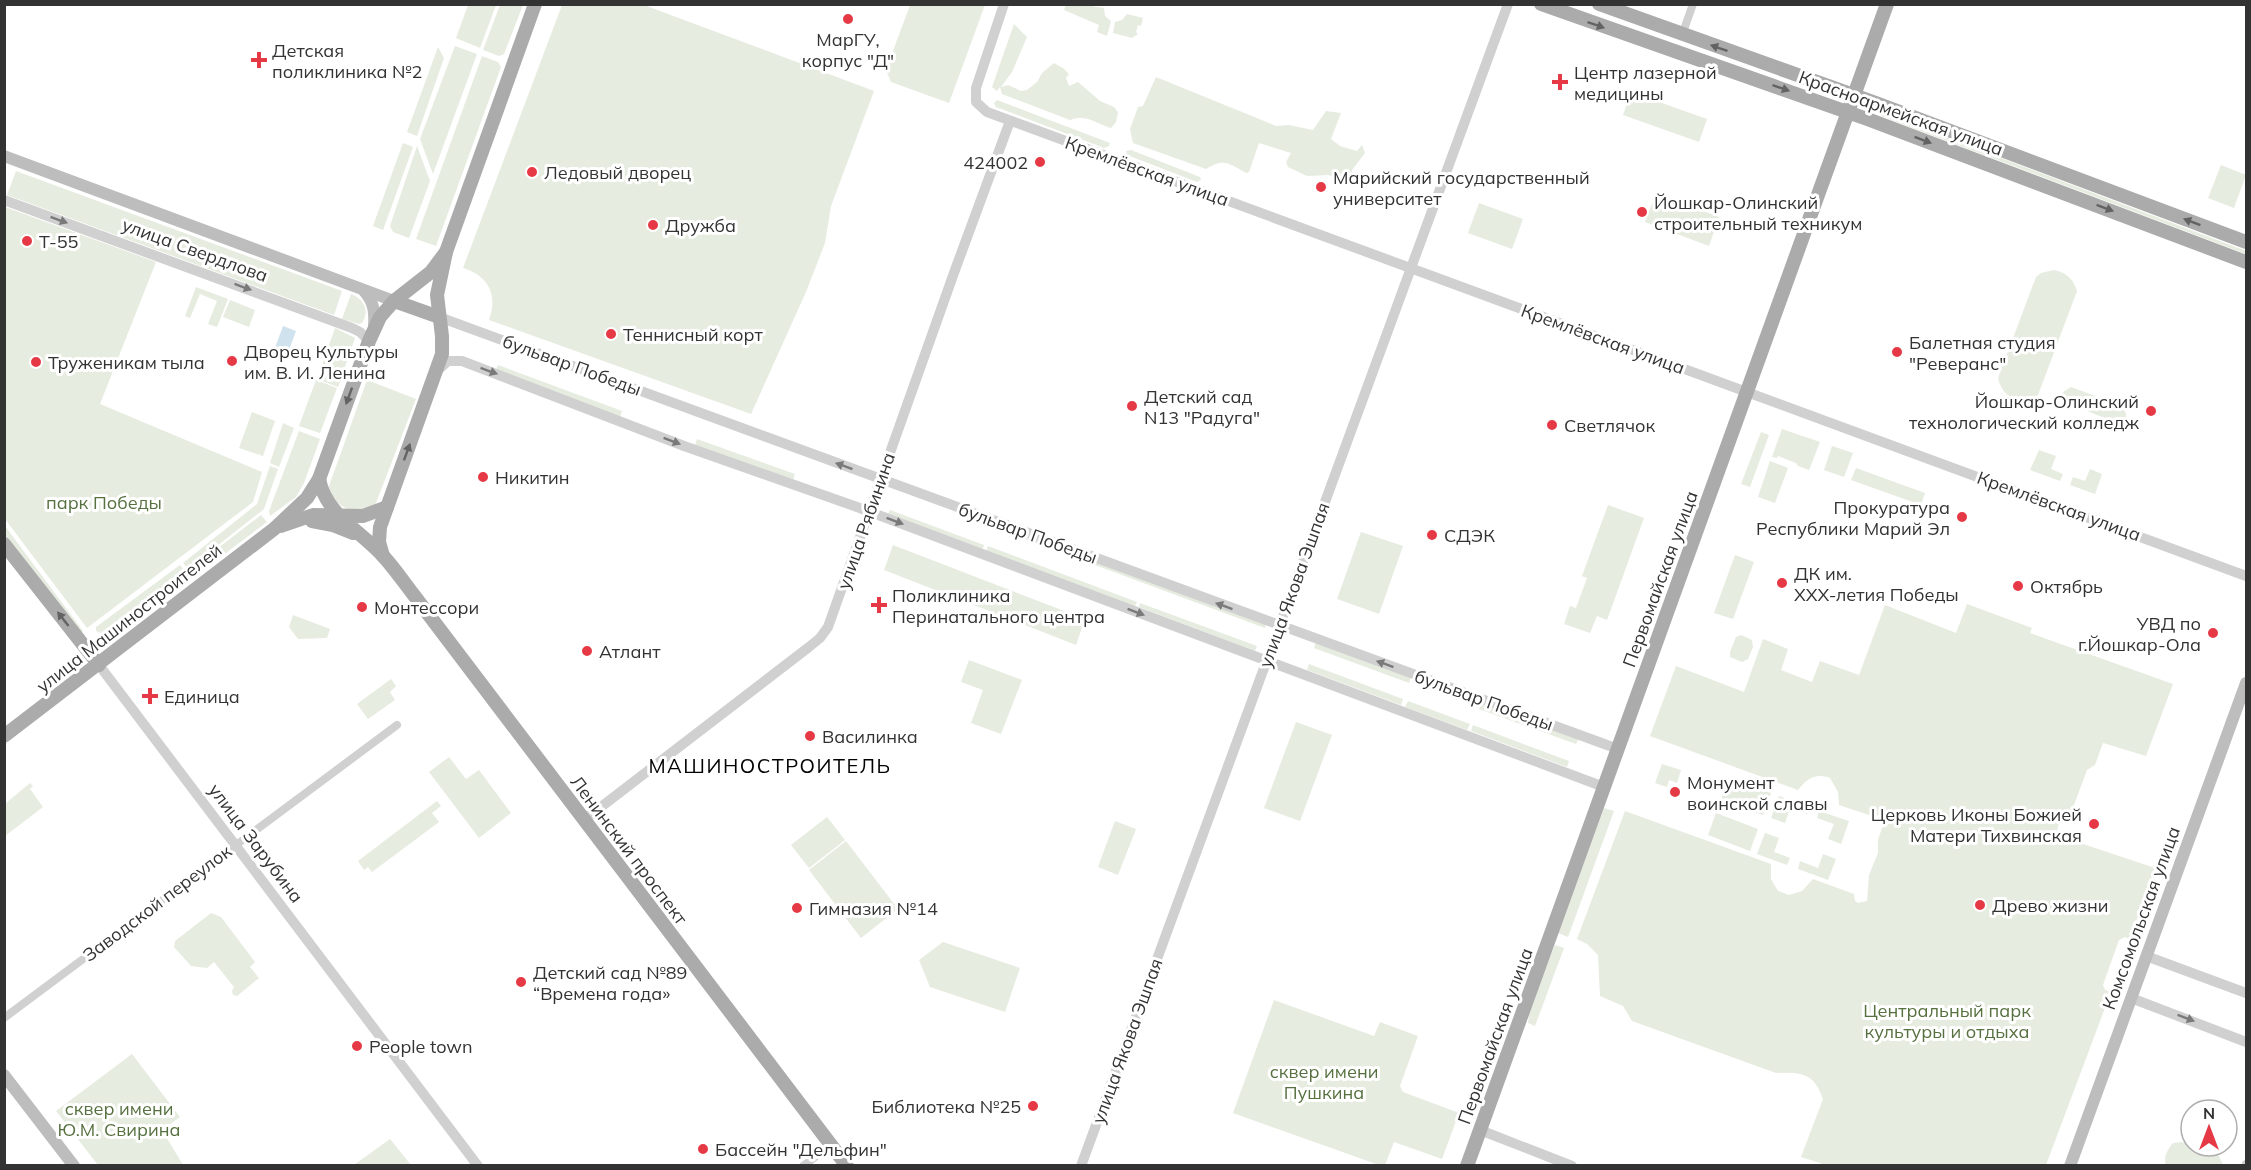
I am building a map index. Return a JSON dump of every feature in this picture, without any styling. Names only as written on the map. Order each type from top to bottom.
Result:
[{"type":"main road","points":[[383,556],[379,534],[437,371],[443,345],[437,295],[446,252],[535,4]]},
{"type":"main road","name":"Красноармейская улица","points":[[1541,4],[1848,112],[2247,262]]},
{"type":"main road","name":"Красноармейская улица","points":[[1599,4],[1854,96],[2247,243]]},
{"type":"main road","name":"Первомайская улица","points":[[1467,1166],[1887,4]]},
{"type":"main road","name":"улица Свердлова","points":[[4,156],[394,301]]},
{"type":"main road","points":[[394,301],[431,272],[446,252]]},
{"type":"main road","points":[[363,290],[374,306],[374,327]]},
{"type":"main road","points":[[394,301],[439,316]]},
{"type":"main road","name":"улица Машиностроителей","points":[[4,736],[274,529],[307,498],[319,479],[374,327],[394,301]]},
{"type":"main road","name":"Ленинский проспект","points":[[319,479],[325,498],[383,556],[847,1166]]},
{"type":"main road","name":"улица Машиностроителей","points":[[274,529],[313,515],[363,516],[387,507]]},
{"type":"main road","name":"Ленинский проспект","points":[[297,520],[327,523],[364,537]]},
{"type":"main road","name":"улица Зарубина","points":[[4,544],[99,665]]},
{"type":"main road","name":"Комсомольская улица","points":[[2070,1166],[2247,683]]},
{"type":"main road","points":[[4,1075],[74,1166]]},
{"type":"street","name":"Кремлёвская улица","points":[[1004,4],[975,96],[980,107],[1010,121],[2247,576]]},
{"type":"street","name":"улица Якова Эшпая","points":[[1082,1166],[1508,4]]},
{"type":"street","points":[[1682,35],[1693,4]]},
{"type":"street","name":"улица Рябинина","points":[[584,820],[820,638],[828,627],[1010,121]]},
{"type":"street","name":"улица Свердлова","points":[[4,200],[352,328],[369,341]]},
{"type":"street","name":"бульвар Победы","points":[[439,316],[1618,749]]},
{"type":"street","name":"бульвар Победы","points":[[437,371],[448,361],[462,361],[684,446],[870,512],[1604,787]]},
{"type":"street","name":"улица Зарубина","points":[[99,665],[478,1166]]},
{"type":"street","name":"Заводской переулок","points":[[4,1018],[397,724]]},
{"type":"street","points":[[2146,956],[2247,993]]},
{"type":"street","points":[[2131,998],[2247,1042]]},
{"type":"street","points":[[1480,1130],[1572,1166]]},
{"type":"street","points":[[802,1166],[831,1145]]},
{"type":"green space","points":[[468,5],[496,5],[480,48],[456,38]]},
{"type":"green space","points":[[500,5],[523,5],[504,54],[499,56],[483,50]]},
{"type":"green space","name":"Дружба","points":[[562,5],[644,5],[874,91],[831,206],[825,243],[806,292],[751,414],[489,320],[492,311],[492,295],[489,288],[479,276],[463,268]]},
{"type":"green space","points":[[910,5],[985,5],[949,103],[891,82],[886,70]]},
{"type":"green space","points":[[1066,5],[1104,8],[1105,16],[1111,21],[1107,36],[1097,32],[1099,25],[1064,10]]},
{"type":"green space","points":[[1127,14],[1143,18],[1141,26],[1138,25],[1136,32],[1138,34],[1132,38],[1113,33],[1115,22],[1122,20]]},
{"type":"green space","points":[[1014,24],[1027,37],[1012,72],[1001,87],[1008,85],[1021,91],[1027,90],[1054,63],[1069,74],[1066,78],[1069,86],[1078,82],[1100,101],[1114,107],[1118,112],[1116,122],[1111,128],[1082,118],[1070,120],[1002,94],[1000,87],[997,91],[992,87]]},
{"type":"green space","points":[[455,46],[477,54],[433,174],[420,139]]},
{"type":"green space","points":[[438,47],[444,58],[417,136],[407,132]]},
{"type":"green space","points":[[482,56],[498,62],[501,67],[436,246],[416,239]]},
{"type":"green space","points":[[1156,77],[1276,126],[1289,125],[1313,130],[1326,111],[1341,113],[1331,139],[1340,146],[1357,151],[1362,145],[1365,153],[1352,170],[1354,180],[1344,184],[1329,175],[1307,176],[1288,167],[1286,162],[1291,153],[1259,143],[1249,172],[1246,173],[1226,163],[1206,169],[1133,143],[1130,129],[1138,107],[1143,106]]},
{"type":"green space","points":[[1631,92],[1707,119],[1699,142],[1623,115]]},
{"type":"green space","points":[[997,100],[1110,143],[1109,146],[1104,148],[996,107],[994,103]]},
{"type":"green space","points":[[1883,113],[2246,251],[2246,254],[1881,116]]},
{"type":"green space","points":[[403,143],[413,147],[383,230],[373,226]]},
{"type":"green space","points":[[417,146],[430,181],[409,238],[393,232],[390,226]]},
{"type":"green space","points":[[1131,150],[1200,177],[1201,180],[1197,182],[1127,155],[1126,151]]},
{"type":"green space","points":[[2221,165],[2246,175],[2234,208],[2208,198]]},
{"type":"green space","points":[[16,171],[342,291],[334,315],[7,195]]},
{"type":"green space","points":[[1656,193],[1719,217],[1709,246],[1645,222]]},
{"type":"green space","points":[[1479,203],[1523,219],[1512,249],[1468,233]]},
{"type":"green space","name":"парк Победы","points":[[5,207],[156,262],[100,404],[262,472],[253,502],[87,628],[5,519]]},
{"type":"green space","points":[[2054,270],[2069,277],[2077,291],[2038,395],[2019,400],[2004,391],[1998,378],[2036,277],[2041,273]]},
{"type":"green space","points":[[196,287],[228,299],[217,327],[208,324],[217,301],[200,294],[190,318],[185,316]]},
{"type":"green space","points":[[351,294],[356,296],[364,306],[364,319],[359,324],[342,319]]},
{"type":"green space","points":[[230,300],[255,310],[249,327],[223,317]]},
{"type":"green space","points":[[335,328],[355,338],[338,387],[317,379]]},
{"type":"green space","points":[[498,365],[622,411],[620,417],[496,370]]},
{"type":"green space","points":[[316,380],[337,388],[320,433],[299,426]]},
{"type":"green space","points":[[367,380],[416,399],[376,503],[369,508],[354,510],[341,505],[331,494],[329,486]]},
{"type":"green space","points":[[2071,387],[2120,405],[2125,410],[2126,416],[2122,421],[2115,422],[2064,402],[2063,392]]},
{"type":"green space","points":[[252,412],[275,421],[263,456],[239,448]]},
{"type":"green space","points":[[283,423],[294,428],[279,467],[270,463]]},
{"type":"green space","points":[[1782,429],[1820,442],[1809,470],[1778,456],[1777,458],[1772,457]]},
{"type":"green space","points":[[299,431],[320,439],[304,483],[296,497],[270,516],[269,511]]},
{"type":"green space","points":[[1761,432],[1769,435],[1750,487],[1741,484]]},
{"type":"green space","points":[[697,439],[795,474],[793,480],[695,445]]},
{"type":"green space","points":[[1832,446],[1853,453],[1844,477],[1824,470]]},
{"type":"green space","points":[[2039,450],[2056,456],[2051,469],[2063,474],[2060,481],[2030,470]]},
{"type":"green space","points":[[1770,461],[1788,468],[1775,503],[1758,497]]},
{"type":"green space","points":[[270,466],[278,469],[264,509],[188,569],[183,563],[257,504]]},
{"type":"green space","points":[[1856,468],[1925,493],[1921,505],[1851,480]]},
{"type":"green space","points":[[2090,469],[2102,474],[2095,494],[2070,485],[2073,477],[2085,481]]},
{"type":"green space","points":[[1608,505],[1644,518],[1607,620],[1597,616],[1590,633],[1564,624],[1570,606],[1576,608],[1587,578],[1582,576]]},
{"type":"green space","points":[[890,510],[984,545],[983,549],[888,514]]},
{"type":"green space","points":[[261,515],[267,522],[103,646],[99,640]]},
{"type":"green space","points":[[997,524],[1266,623],[1265,628],[995,528]]},
{"type":"green space","points":[[5,526],[83,631],[79,634],[5,535]]},
{"type":"green space","points":[[1361,532],[1403,546],[1379,614],[1337,599]]},
{"type":"green space","points":[[893,545],[1085,619],[1076,645],[884,570]]},
{"type":"green space","points":[[988,546],[1137,602],[1135,606],[986,551]]},
{"type":"green space","points":[[1735,555],[1754,562],[1733,619],[1714,613]]},
{"type":"green space","points":[[180,565],[185,571],[101,633],[96,631],[96,627]]},
{"type":"green space","points":[[1140,603],[1257,646],[1255,651],[1139,607]]},
{"type":"green space","name":"Центральный парк культуры и отдыха","points":[[1967,604],[2032,628],[2030,633],[2173,684],[2146,756],[2103,743],[2095,765],[2087,770],[2071,813],[2062,811],[2056,835],[2155,868],[2130,939],[2125,937],[2119,940],[2103,985],[2105,990],[2111,992],[2046,1165],[1826,1165],[1801,1157],[1823,1099],[1811,1079],[1800,1074],[1776,1073],[1632,1021],[1623,1006],[1600,996],[1598,955],[1587,944],[1577,939],[1625,811],[1771,864],[1771,879],[1778,891],[1789,895],[1802,891],[1813,879],[1854,894],[1855,901],[1858,903],[1867,901],[1869,875],[1878,853],[1878,840],[1882,828],[1889,822],[1886,815],[1882,813],[1875,817],[1839,805],[1838,792],[1830,778],[1820,776],[1812,778],[1798,790],[1650,736],[1676,666],[1744,692],[1763,639],[1788,649],[1781,670],[1812,682],[1820,661],[1859,675],[1885,605],[1956,633]]},
{"type":"green space","points":[[293,615],[330,629],[327,638],[298,639],[289,627]]},
{"type":"green space","points":[[1741,635],[1752,640],[1753,647],[1748,659],[1742,662],[1730,657],[1736,637]]},
{"type":"green space","points":[[1316,641],[1411,676],[1409,683],[1314,648]]},
{"type":"green space","points":[[969,660],[1022,680],[1001,734],[971,723],[983,690],[961,682]]},
{"type":"green space","points":[[1309,664],[1403,699],[1401,705],[1307,670]]},
{"type":"green space","points":[[391,679],[396,686],[390,692],[395,700],[368,719],[357,704]]},
{"type":"green space","points":[[1408,701],[1470,724],[1467,730],[1405,707]]},
{"type":"green space","points":[[1482,702],[1579,738],[1576,744],[1479,709]]},
{"type":"green space","points":[[1296,722],[1332,735],[1300,821],[1264,808]]},
{"type":"green space","points":[[1473,725],[1569,761],[1567,767],[1471,731]]},
{"type":"green space","points":[[449,757],[466,779],[479,770],[511,813],[479,838],[429,772]]},
{"type":"green space","points":[[1662,764],[1681,770],[1677,783],[1669,780],[1667,787],[1655,783]]},
{"type":"green space","points":[[1728,778],[1771,793],[1763,815],[1721,800]]},
{"type":"green space","points":[[30,783],[33,786],[30,789],[43,807],[5,836],[5,804]]},
{"type":"green space","points":[[1779,796],[1809,807],[1807,814],[1790,808],[1785,823],[1771,818]]},
{"type":"green space","points":[[437,801],[441,806],[432,813],[439,822],[372,872],[368,867],[364,870],[358,861]]},
{"type":"green space","points":[[1604,808],[1614,811],[1568,937],[1558,933]]},
{"type":"green space","points":[[1819,811],[1849,821],[1841,844],[1828,839],[1834,824],[1817,818]]},
{"type":"green space","points":[[1716,813],[1758,829],[1750,851],[1708,835]]},
{"type":"green space","points":[[827,817],[845,840],[809,868],[791,845]]},
{"type":"green space","points":[[1115,821],[1136,829],[1118,875],[1098,867]]},
{"type":"green space","points":[[1765,833],[1779,838],[1774,852],[1790,858],[1787,865],[1757,854]]},
{"type":"green space","points":[[846,841],[898,909],[861,938],[809,870]]},
{"type":"green space","points":[[1823,854],[1836,859],[1828,880],[1798,869],[1800,861],[1818,868]]},
{"type":"green space","points":[[211,913],[221,917],[255,962],[250,967],[259,978],[237,996],[233,995],[234,987],[214,962],[207,968],[191,966],[174,947],[175,941]]},
{"type":"green space","points":[[943,942],[1020,968],[1005,1012],[930,987],[919,960]]},
{"type":"green space","points":[[1555,945],[1564,948],[1535,1026],[1528,1023],[1530,1006]]},
{"type":"green space","name":"сквер имени Пушкина","points":[[1274,1000],[1374,1036],[1380,1022],[1418,1036],[1400,1086],[1403,1092],[1459,1113],[1442,1159],[1394,1142],[1385,1165],[1379,1165],[1233,1113]]},
{"type":"green space","name":"сквер имени Ю.М. Свирина","points":[[132,1054],[180,1117],[162,1130],[183,1165],[98,1165],[56,1111]]},
{"type":"green space","points":[[390,1139],[411,1165],[354,1165]]},
{"type":"green space","points":[[2179,1142],[2179,1158],[2220,1158],[2223,1165],[2166,1165],[2166,1156],[2173,1143]]},
{"type":"water","points":[[283,326],[296,331],[285,361],[272,356]]},
{"type":"place","name":"МарГУ, корпус \"Д\"","points":[[848,19]]},
{"type":"place","name":"Детская поликлиника №2","points":[[259,60]]},
{"type":"place","name":"Центр лазерной медицины","points":[[1560,82]]},
{"type":"place","name":"424002","points":[[1040,162]]},
{"type":"place","name":"Ледовый дворец","points":[[532,172]]},
{"type":"place","name":"Марийский государственный университет","points":[[1321,187]]},
{"type":"place","name":"Йошкар-Олинский строительный техникум","points":[[1642,212]]},
{"type":"place","name":"Дружба","points":[[653,225]]},
{"type":"place","name":"Т-55","points":[[27,241]]},
{"type":"place","name":"Теннисный корт","points":[[611,334]]},
{"type":"place","name":"Балетная студия \"Реверанс\"","points":[[1897,352]]},
{"type":"place","name":"Дворец Культуры им. В. И. Ленина","points":[[232,361]]},
{"type":"place","name":"Труженикам тыла","points":[[36,362]]},
{"type":"place","name":"Детский сад N13 \"Радуга\"","points":[[1132,406]]},
{"type":"place","name":"Йошкар-Олинский технологический колледж","points":[[2151,411]]},
{"type":"place","name":"Светлячок","points":[[1552,425]]},
{"type":"place","name":"Никитин","points":[[483,477]]},
{"type":"place","name":"Прокуратура Республики Марий Эл","points":[[1962,517]]},
{"type":"place","name":"СДЭК","points":[[1432,535]]},
{"type":"place","name":"ДК им. ХХХ-летия Победы","points":[[1782,583]]},
{"type":"place","name":"Октябрь","points":[[2018,586]]},
{"type":"place","name":"Поликлиника Перинатального центра","points":[[879,605]]},
{"type":"place","name":"Монтессори","points":[[362,607]]},
{"type":"place","name":"УВД по г.Йошкар-Ола","points":[[2213,633]]},
{"type":"place","name":"Атлант","points":[[587,651]]},
{"type":"place","name":"Единица","points":[[150,696]]},
{"type":"place","name":"Василинка","points":[[810,736]]},
{"type":"place","name":"Монумент воинской славы","points":[[1675,792]]},
{"type":"place","name":"Церковь Иконы Божией Матери Тихвинская","points":[[2094,824]]},
{"type":"place","name":"Древо жизни","points":[[1980,905]]},
{"type":"place","name":"Гимназия №14","points":[[797,908]]},
{"type":"place","name":"Детский сад №89 “Времена года»","points":[[521,982]]},
{"type":"place","name":"People town","points":[[357,1046]]},
{"type":"place","name":"Библиотека №25","points":[[1033,1106]]},
{"type":"place","name":"Бассейн \"Дельфин\"","points":[[703,1149]]},
{"type":"district","name":"МАШИНОСТРОИТЕЛЬ","points":[[770,765]]}]
